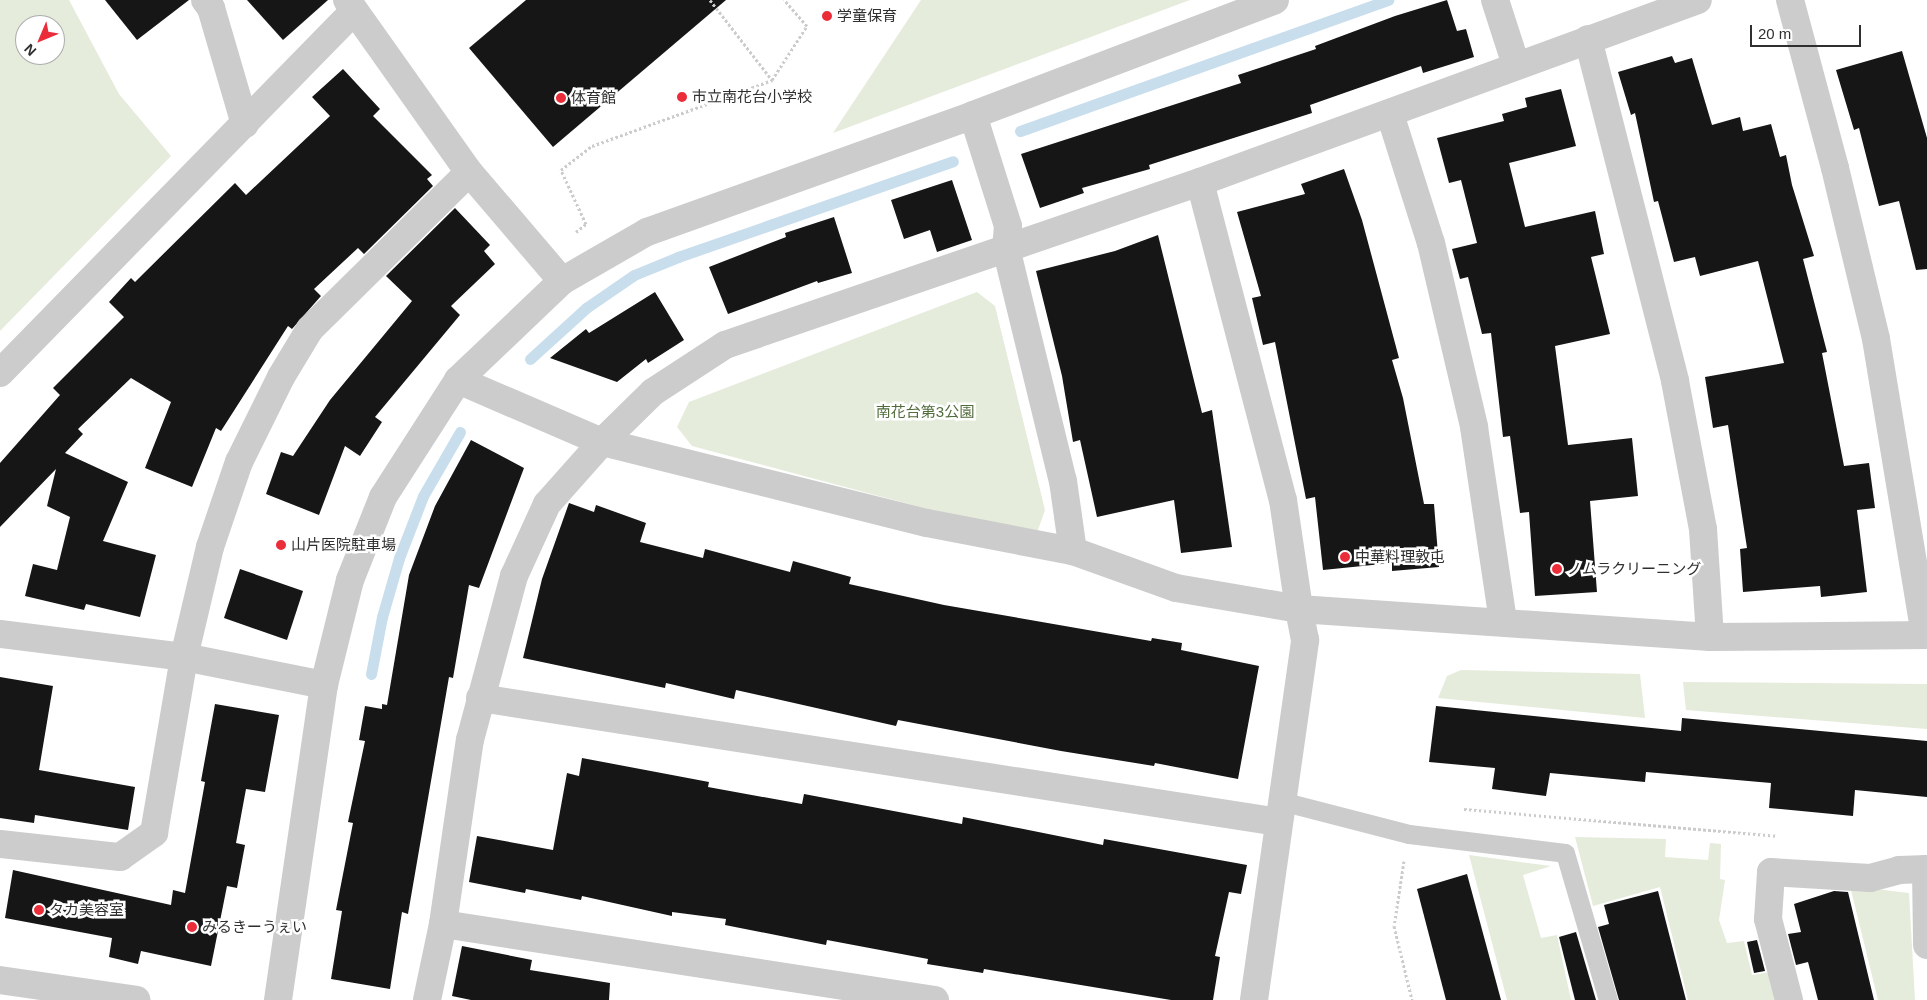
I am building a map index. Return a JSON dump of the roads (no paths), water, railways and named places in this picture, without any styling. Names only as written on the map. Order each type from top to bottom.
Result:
[{"type":"street","points":[[205,0],[211,8],[245,124]]},
{"type":"street","points":[[278,1000],[324,685],[350,580],[382,497],[458,380],[562,281],[647,232],[973,115],[1275,0]]},
{"type":"street","points":[[1495,0],[1516,65]]},
{"type":"street","points":[[427,1000],[443,924],[470,740],[514,576],[547,504],[602,442],[653,392],[725,345],[1200,182],[1698,0]]},
{"type":"street","points":[[458,380],[602,442],[927,523],[1073,551],[1176,588],[1299,609],[1710,637],[1926,635],[1876,339],[1835,168],[1790,0]]},
{"type":"street","points":[[0,372],[245,124],[350,5],[469,172],[562,281]]},
{"type":"street","points":[[1588,39],[1675,381],[1703,529],[1710,637]]},
{"type":"street","points":[[1390,114],[1431,243],[1474,428],[1503,622]]},
{"type":"street","points":[[973,115],[1008,226],[1006,248],[1063,481],[1073,551]]},
{"type":"street","points":[[0,844],[120,857],[154,833],[184,657],[210,547],[238,462],[281,377],[310,329],[469,172]]},
{"type":"street","points":[[1200,182],[1283,500],[1305,640],[1254,1000]]},
{"type":"street","points":[[0,634],[184,657],[324,685]]},
{"type":"street","points":[[480,698],[1280,811]]},
{"type":"street","points":[[1789,1000],[1768,919],[1772,872],[1870,878],[1899,870],[1926,869],[1927,945]]},
{"type":"street","points":[[443,924],[935,1000]]},
{"type":"street","points":[[0,980],[137,1000]]},
{"type":"lane","points":[[1280,811],[1409,834],[1565,853],[1608,1000]]},
{"type":"waterway","points":[[1020,131],[1388,0]]},
{"type":"waterway","points":[[530,359],[586,308],[634,275],[678,257],[953,161]]},
{"type":"waterway","points":[[371,674],[382,617],[399,558],[423,496],[460,432]]},
{"type":"place","name":"学童保育","points":[[827,16]]},
{"type":"place","name":"市立南花台小学校","points":[[682,97]]},
{"type":"place","name":"体育館","points":[[561,98]]},
{"type":"place","name":"山片医院駐車場","points":[[281,545]]},
{"type":"place","name":"中華料理敦屯","points":[[1345,557]]},
{"type":"place","name":"ノムラクリーニング","points":[[1557,569]]},
{"type":"place","name":"タカ美容室","points":[[39,910]]},
{"type":"place","name":"みるきーうぇい","points":[[192,927]]},
{"type":"park label","name":"南花台第3公園","points":[[925,412]]}]
